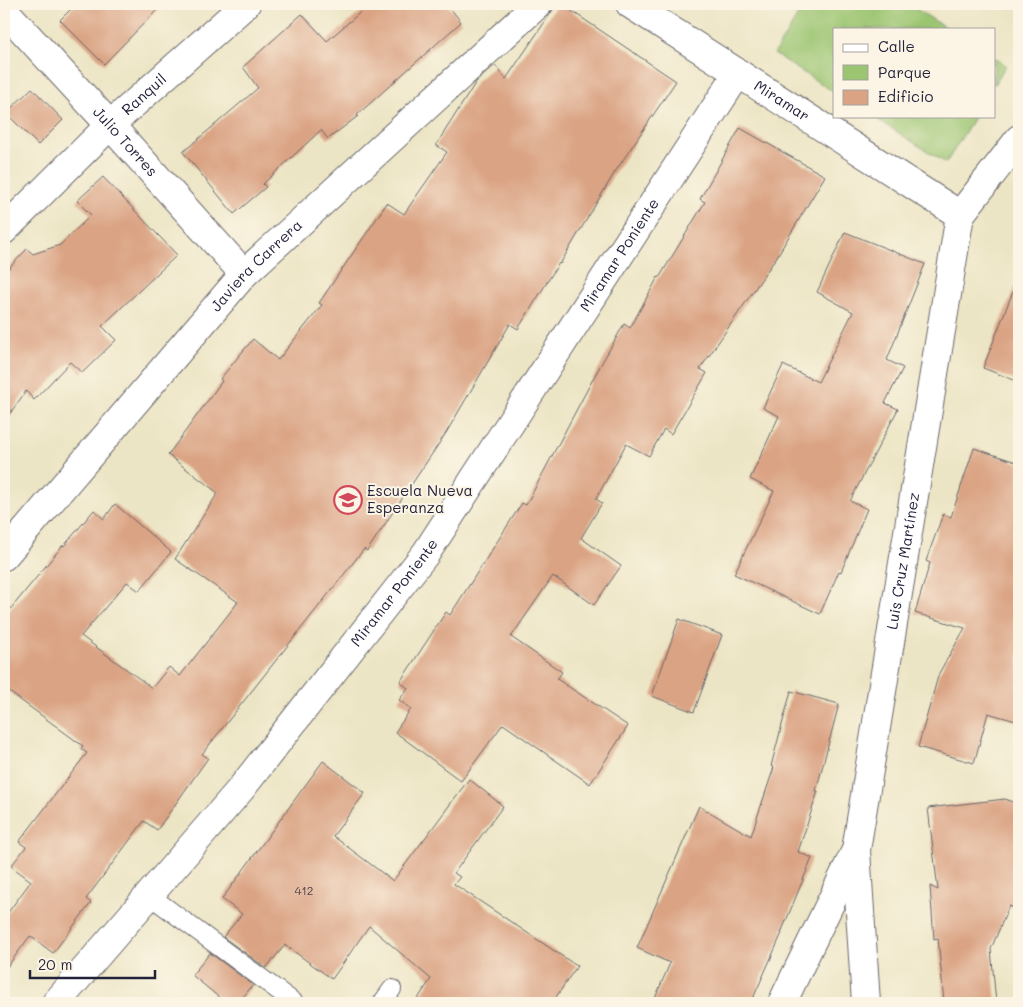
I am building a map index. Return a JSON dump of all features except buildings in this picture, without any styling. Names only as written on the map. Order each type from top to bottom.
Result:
[{"type":"street","name":"Ranquil","points":[[4,230],[110,124],[246,4]]},
{"type":"street","name":"Javiera Carrera","points":[[4,556],[244,274],[538,4]]},
{"type":"street","name":"Miramar","points":[[630,4],[960,215]]},
{"type":"street","name":"Julio Torres","points":[[5,14],[110,124],[244,274]]},
{"type":"street","name":"Miramar Poniente","points":[[56,1003],[240,790],[426,553],[738,73]]},
{"type":"street","name":"Luis Cruz Martínez","points":[[866,1003],[856,850],[960,215],[1019,139]]},
{"type":"street","points":[[782,1003],[856,850]]},
{"type":"lane","points":[[149,895],[295,1003]]},
{"type":"green space","points":[[805,4],[908,4],[946,28],[833,28],[833,91],[774,54]]},
{"type":"green space","points":[[996,59],[1006,65],[996,82]]},
{"type":"green space","points":[[875,118],[974,118],[946,163]]},
{"type":"place","name":"Escuela Nueva Esperanza","points":[[348,500]]}]
